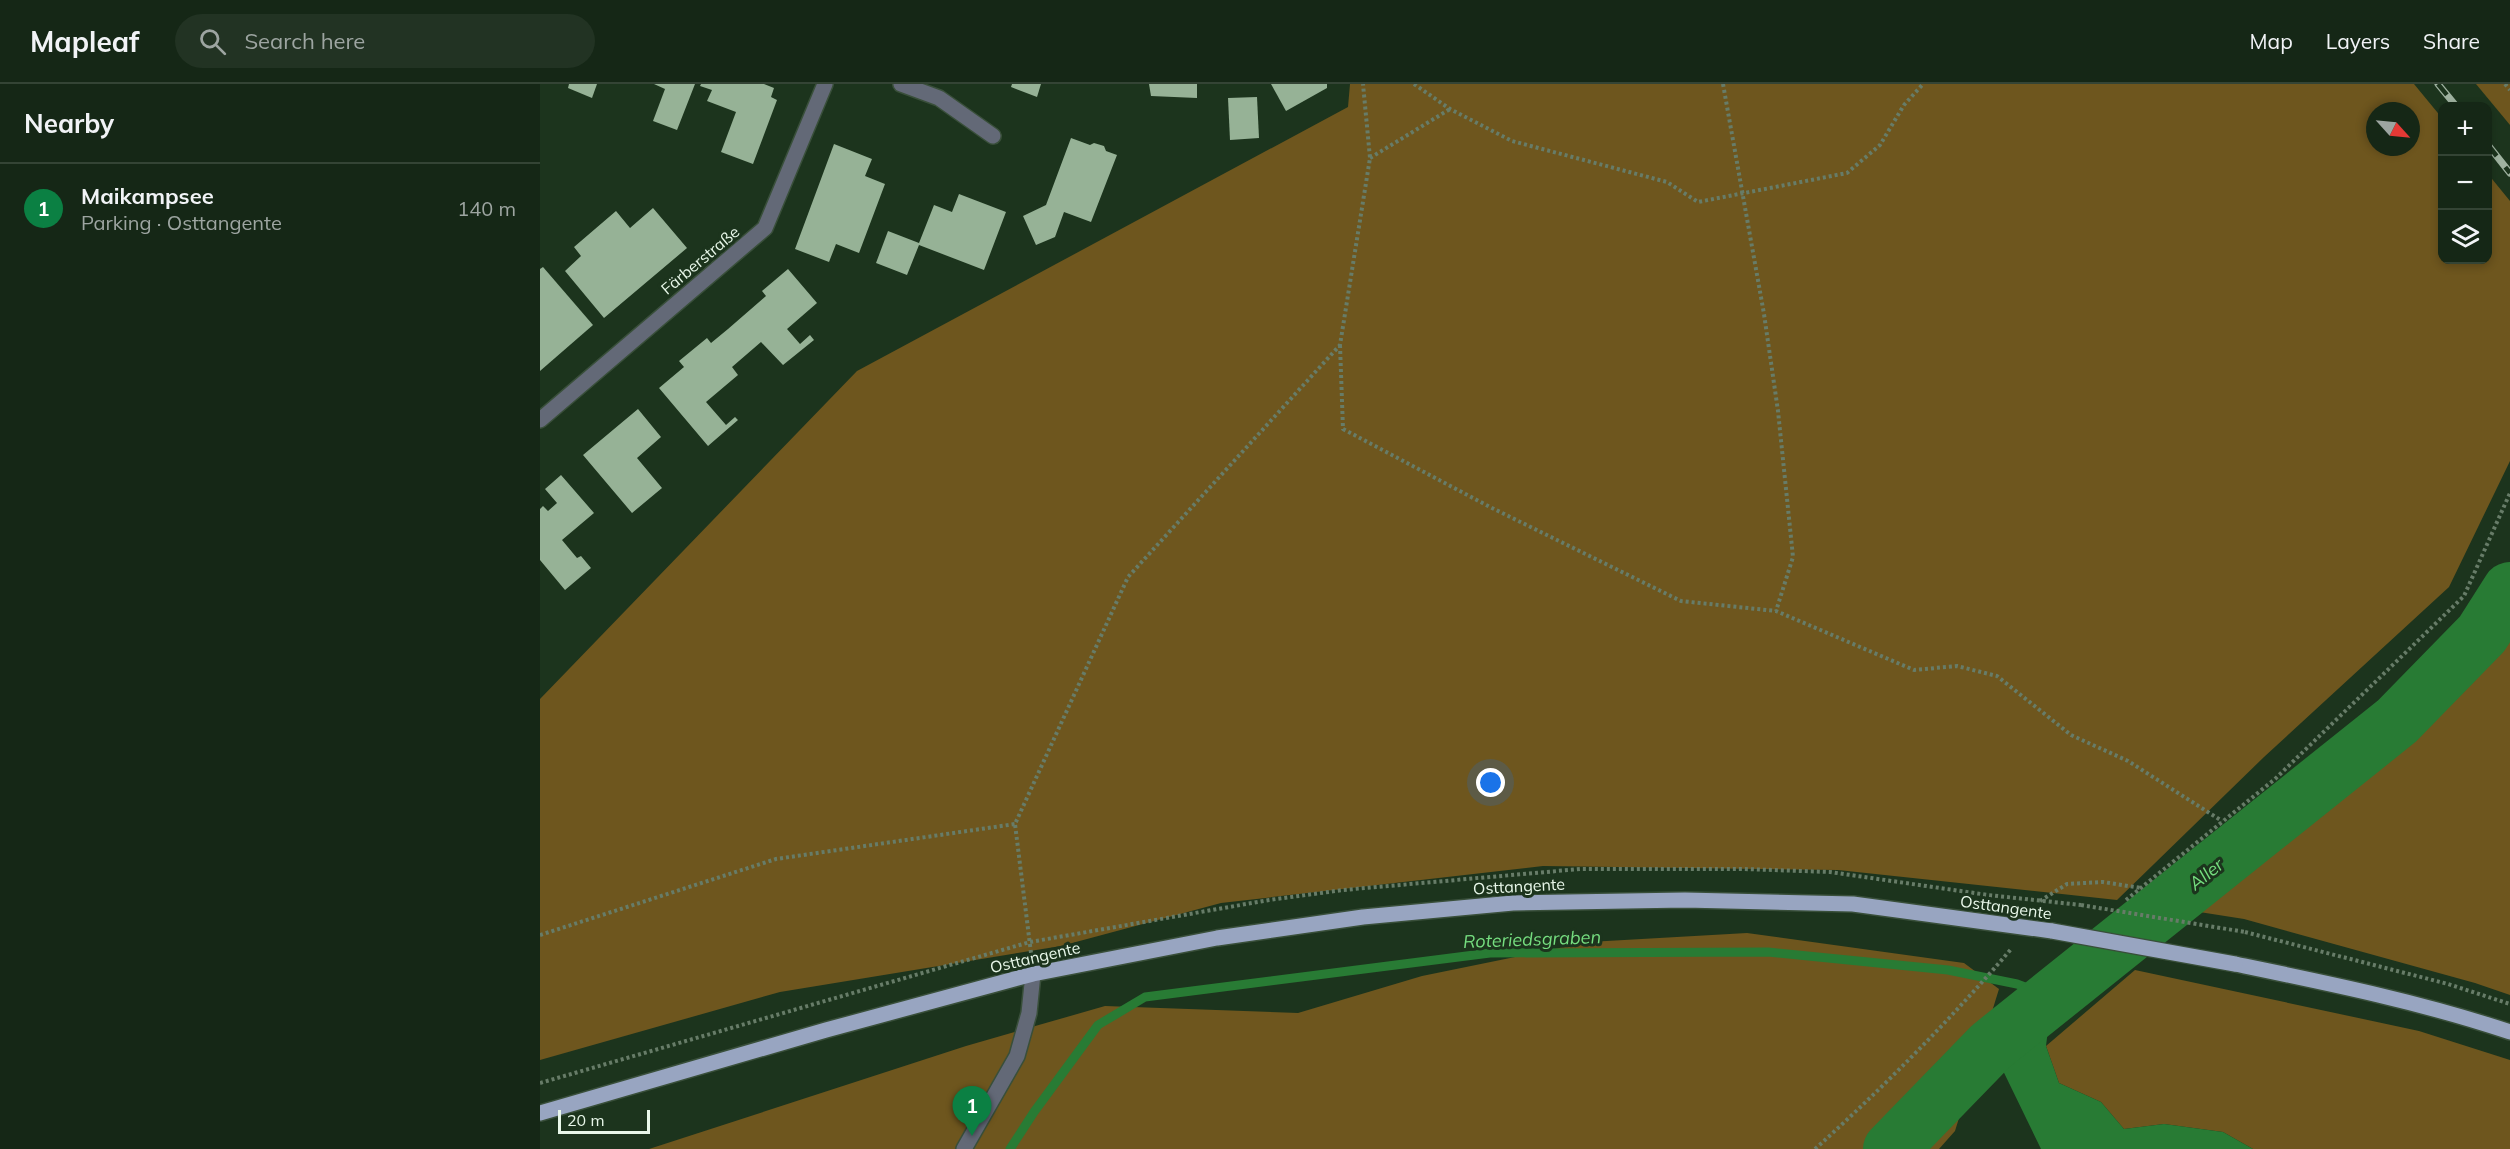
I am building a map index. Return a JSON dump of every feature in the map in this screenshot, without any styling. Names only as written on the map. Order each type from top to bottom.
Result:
[{"type":"main road","name":"Osttangente","points":[[540,1113],[826,1030],[1033,975],[1217,938],[1363,917],[1513,903],[1685,900],[1853,904],[2052,931],[2235,964],[2336,985],[2463,1016],[2510,1032]]},
{"type":"street","name":"Färberstraße","points":[[540,420],[765,228],[825,84]]},
{"type":"street","points":[[901,84],[939,98],[993,136]]},
{"type":"street","points":[[964,1149],[1017,1056],[1029,1013],[1033,975]]},
{"type":"path","points":[[1363,84],[1370,158],[1340,345],[1343,429],[1490,507],[1681,601],[1776,611],[1914,670],[1957,666],[1997,675],[2071,735],[2128,761],[2222,821]]},
{"type":"path","points":[[1414,84],[1450,109],[1512,141],[1666,182],[1698,202],[1846,173],[1880,145],[1904,105],[1923,84]]},
{"type":"path","points":[[1723,84],[1776,400],[1793,557],[1776,611]]},
{"type":"path","points":[[2505,84],[2510,90]]},
{"type":"path","points":[[1370,158],[1450,109]]},
{"type":"path","points":[[540,1083],[1030,942],[1015,824],[1128,577],[1340,345]]},
{"type":"path","points":[[2126,900],[2275,779],[2464,596],[2510,493]]},
{"type":"path","points":[[540,934],[776,859],[1015,824]]},
{"type":"path","points":[[2040,902],[2067,884],[2103,882],[2142,888]]},
{"type":"path","points":[[2081,905],[2245,932],[2448,984],[2510,1004]]},
{"type":"path","points":[[1815,1149],[1859,1109],[1964,1004],[2014,946]]},
{"type":"shaded area","points":[[1350,84],[2414,84],[2438,113],[2438,264],[2492,264],[2492,179],[2510,201],[2510,461],[2449,587],[2264,757],[2117,900],[1838,870],[1543,866],[1221,903],[1061,946],[780,992],[540,1060],[540,699],[857,371],[1348,107]]},
{"type":"shaded area","points":[[2476,84],[2510,84],[2510,125],[2492,102]]},
{"type":"shaded area","points":[[2510,633],[2510,995],[2475,983],[2244,919],[2193,911],[2433,722]]},
{"type":"shaded area","points":[[1747,933],[1964,963],[1999,989],[1955,1131],[1939,1149],[649,1149],[966,1046],[1105,1006],[1298,1013],[1422,976],[1589,942]]},
{"type":"shaded area","points":[[2135,970],[2419,1031],[2510,1060],[2510,1149],[2253,1149],[2223,1132],[2164,1124],[2124,1129],[2101,1102],[2059,1083],[2046,1046]]},
{"type":"shaded area","points":[[2052,997],[2046,1046],[2059,1083],[2101,1102],[2124,1129],[2164,1124],[2223,1132],[2253,1149],[2041,1149],[1991,1046]]},
{"type":"building","points":[[569,84],[597,84],[592,98],[568,88]]},
{"type":"building","points":[[654,84],[695,84],[677,130],[653,121],[665,89]]},
{"type":"building","points":[[701,84],[764,84],[774,88],[771,97],[777,100],[753,164],[721,152],[736,112],[707,101],[712,90],[700,86]]},
{"type":"building","points":[[1012,84],[1041,84],[1037,97],[1011,87]]},
{"type":"building","points":[[1149,84],[1197,84],[1197,98],[1151,96]]},
{"type":"building","points":[[1271,84],[1327,84],[1327,88],[1286,111]]},
{"type":"building","points":[[1257,97],[1259,138],[1230,140],[1228,98]]},
{"type":"building","points":[[1071,138],[1090,145],[1094,143],[1104,146],[1106,151],[1117,155],[1091,222],[1064,212],[1055,237],[1036,245],[1023,216],[1046,205]]},
{"type":"building","points":[[834,144],[872,159],[865,176],[885,184],[859,253],[836,244],[829,262],[795,249]]},
{"type":"building","points":[[959,194],[1006,212],[984,270],[919,245],[907,275],[876,263],[888,231],[919,243],[934,205],[952,212]]},
{"type":"building","points":[[653,208],[687,248],[604,318],[565,271],[581,256],[574,247],[616,211],[630,228]]},
{"type":"building","points":[[543,267],[593,325],[540,371],[540,269]]},
{"type":"building","points":[[788,269],[817,303],[787,329],[800,344],[810,335],[814,340],[783,365],[761,342],[732,367],[738,375],[706,402],[726,425],[735,417],[738,420],[708,446],[659,388],[684,367],[679,361],[707,338],[711,343],[728,329],[766,296],[762,291]]},
{"type":"building","points":[[638,409],[661,437],[637,458],[662,488],[632,513],[583,455]]},
{"type":"building","points":[[561,475],[594,513],[562,540],[577,558],[581,556],[591,568],[565,590],[540,560],[540,509],[543,506],[548,511],[557,503],[545,489]]},
{"type":"waterway","name":"Aller","points":[[1891,1149],[1991,1046],[2397,721],[2482,634],[2510,590]]},
{"type":"waterway","name":"Roteriedsgraben","points":[[1010,1149],[1034,1112],[1098,1025],[1145,997],[1490,953],[1768,952],[1948,970],[2017,984],[2052,997]]},
{"type":"railway","points":[[2438,84],[2453,102]]},
{"type":"railway","points":[[2492,150],[2510,173]]},
{"type":"place","name":"Maikampsee","points":[[972,1136]]}]
